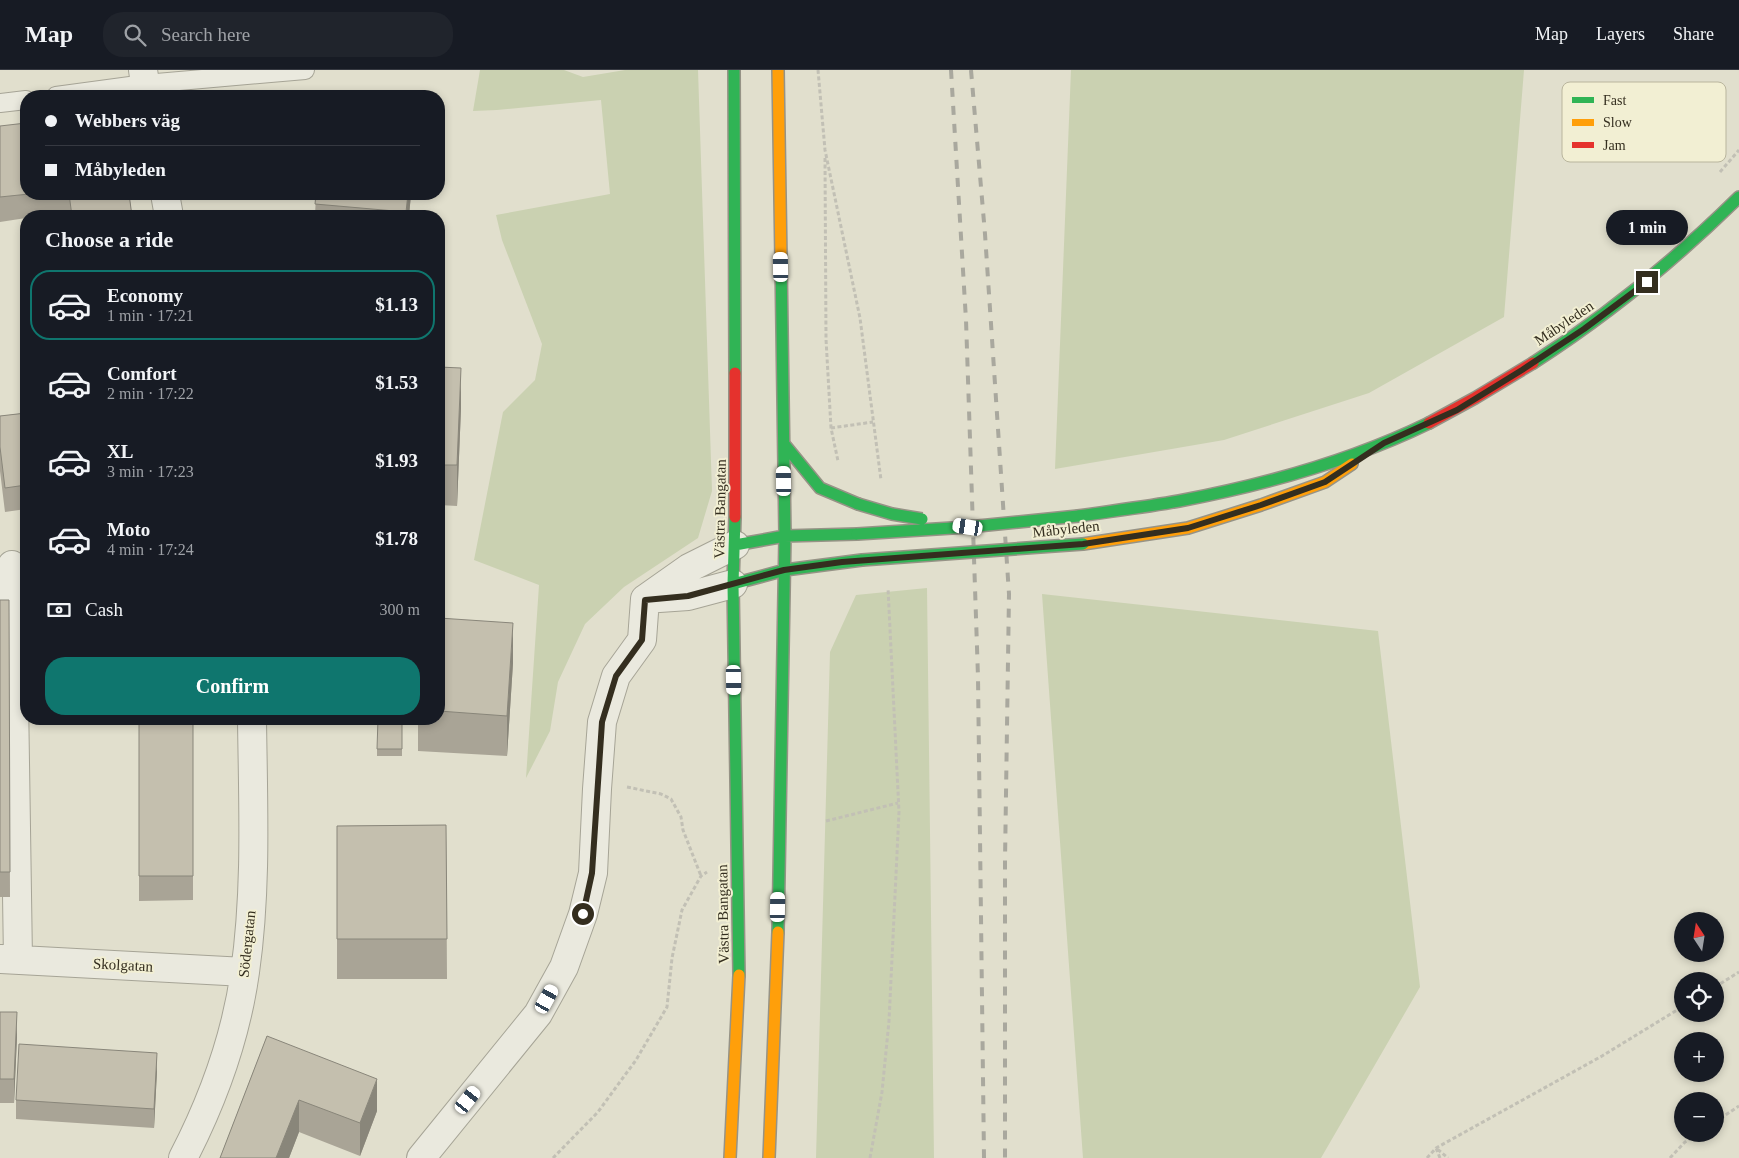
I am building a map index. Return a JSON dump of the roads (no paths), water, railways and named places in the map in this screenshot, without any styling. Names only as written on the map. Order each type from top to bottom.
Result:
[{"type":"street","name":"Västra Bangatan","points":[[730,1158],[739,989],[733,584],[735,544],[734,70]]},
{"type":"street","points":[[768,1158],[777,984],[786,536],[778,70]]},
{"type":"street","name":"Måbyleden","points":[[735,544],[786,536],[857,534],[968,527],[1078,516],[1180,500],[1316,465],[1384,443],[1457,410],[1584,329],[1647,282],[1696,239],[1739,197]]},
{"type":"street","name":"Måbyleden","points":[[733,584],[784,570],[862,560],[1083,544],[1188,528],[1325,482],[1384,443]]},
{"type":"street","points":[[784,444],[820,488],[858,504],[892,514],[968,527]]},
{"type":"street","points":[[645,600],[690,568],[735,544]]},
{"type":"street","points":[[9,959],[13,565]]},
{"type":"street","points":[[645,600],[688,596],[733,584]]},
{"type":"street","points":[[420,1158],[538,1014],[564,967],[583,914],[592,873],[602,722],[616,676],[642,640],[645,600]]},
{"type":"street","name":"Södergatan","points":[[184,1158],[199,1128],[229,1046],[245,972],[253,886],[252,725]]},
{"type":"street","name":"Skolgatan","points":[[9,959],[245,972]]},
{"type":"lane","points":[[97,90],[145,83],[305,70]]},
{"type":"lane","points":[[0,103],[20,101]]},
{"type":"railway","points":[[951,70],[966,320],[978,677],[984,1158]]},
{"type":"railway","points":[[971,70],[985,234],[1009,594],[1005,861],[1005,1158]]}]
